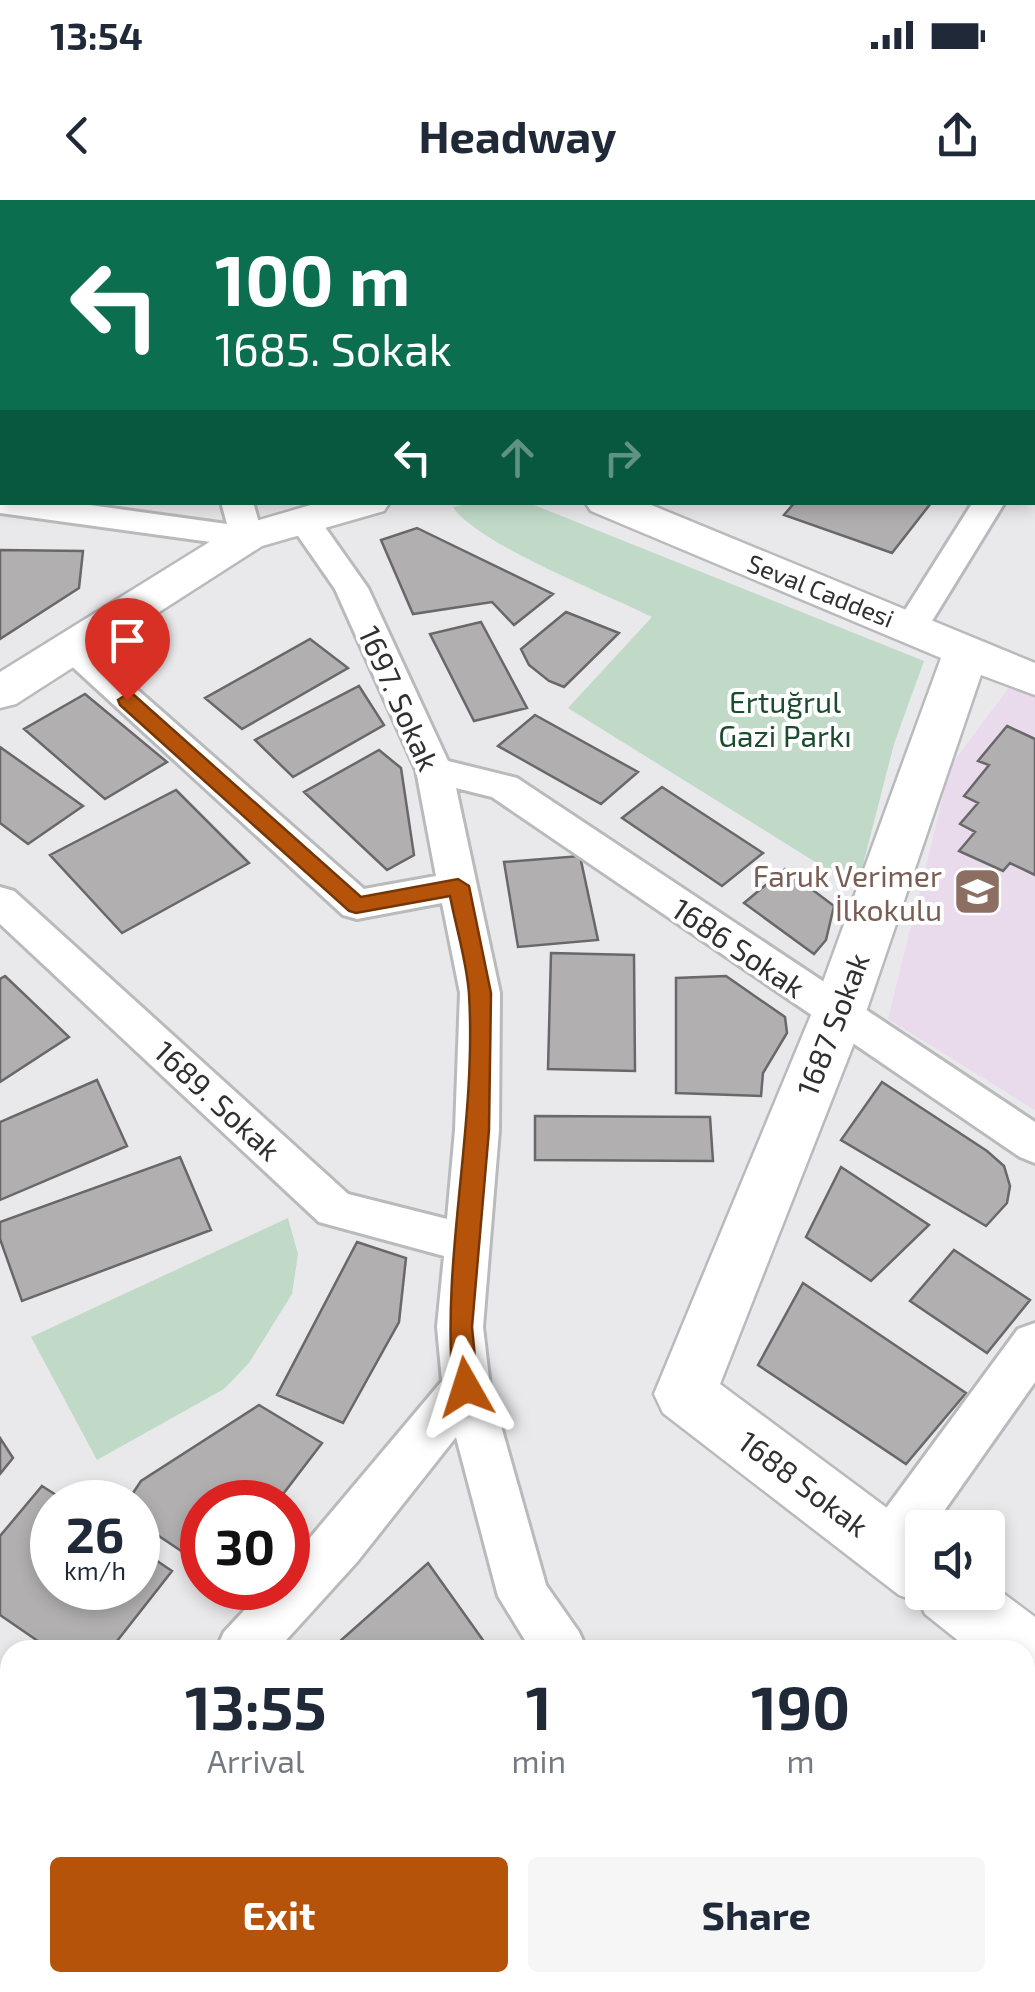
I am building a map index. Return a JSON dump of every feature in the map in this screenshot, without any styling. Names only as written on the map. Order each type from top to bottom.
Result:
[{"type":"street","points":[[28,505],[242,520],[303,520],[358,505]]},
{"type":"street","name":"Seval Caddesi","points":[[613,505],[1035,680]]},
{"type":"street","points":[[912,626],[987,505]]},
{"type":"street","points":[[0,693],[70,649],[242,520]]},
{"type":"street","name":"1697. Sokak","points":[[303,520],[351,588],[434,770],[480,993],[477,1130],[460,1327],[466,1387],[524,1596],[554,1640]]},
{"type":"street","points":[[70,649],[356,905],[458,886]]},
{"type":"street","name":"1687 Sokak","points":[[685,1394],[838,1015],[967,650]]},
{"type":"street","name":"1686 Sokak","points":[[434,770],[504,786],[1035,1145]]},
{"type":"street","name":"1689. Sokak","points":[[0,901],[335,1208],[467,1243]]},
{"type":"street","points":[[935,1510],[1035,1344]]},
{"type":"street","points":[[251,1640],[339,1545],[466,1387]]},
{"type":"street","name":"1688 Sokak","points":[[685,1394],[905,1560]]},
{"type":"street","points":[[972,1610],[1011,1640]]},
{"type":"shaded area","name":"Faruk Verimer İlkokulu","points":[[1010,686],[1035,697],[1035,1110],[888,1019],[951,765]]},
{"type":"green space","name":"Ertuğrul Gazi Parkı","points":[[534,505],[924,661],[894,744],[857,888],[568,708],[652,617],[515,552],[488,537],[453,507]]},
{"type":"green space","points":[[288,1218],[298,1254],[292,1294],[249,1363],[224,1389],[97,1460],[31,1337]]},
{"type":"building","points":[[792,505],[929,505],[892,553],[784,515]]},
{"type":"building","points":[[417,528],[553,594],[514,625],[492,602],[413,614],[381,540]]},
{"type":"building","points":[[0,550],[83,551],[79,588],[0,639]]},
{"type":"building","points":[[566,612],[619,633],[564,687],[529,665],[521,649]]},
{"type":"building","points":[[481,622],[527,708],[474,721],[430,634]]},
{"type":"building","points":[[310,639],[348,668],[242,729],[205,698]]},
{"type":"building","points":[[359,686],[384,725],[293,777],[255,740]]},
{"type":"building","points":[[85,694],[167,762],[105,799],[24,729]]},
{"type":"building","points":[[535,715],[638,772],[601,804],[498,746]]},
{"type":"building","points":[[1007,726],[1035,739],[1035,875],[1010,863],[1003,871],[959,851],[975,832],[960,824],[978,803],[964,796],[989,765],[978,761]]},
{"type":"building","points":[[0,747],[83,806],[28,844],[0,823]]},
{"type":"building","points":[[379,750],[401,768],[414,855],[387,870],[304,792]]},
{"type":"building","points":[[662,787],[763,853],[722,886],[622,818]]},
{"type":"building","points":[[176,790],[249,863],[122,933],[50,855]]},
{"type":"building","points":[[580,856],[598,940],[518,947],[504,862]]},
{"type":"building","points":[[785,869],[834,906],[826,940],[814,954],[744,903]]},
{"type":"building","points":[[551,953],[634,955],[635,1071],[548,1069]]},
{"type":"building","points":[[5,976],[69,1037],[0,1082],[0,979]]},
{"type":"building","points":[[726,976],[785,1017],[787,1033],[763,1073],[761,1096],[676,1093],[676,978]]},
{"type":"building","points":[[97,1080],[127,1146],[0,1200],[0,1122]]},
{"type":"building","points":[[882,1082],[1004,1166],[1010,1186],[1007,1203],[986,1226],[841,1140]]},
{"type":"building","points":[[535,1116],[710,1117],[713,1161],[535,1160]]},
{"type":"building","points":[[180,1157],[211,1230],[22,1301],[0,1239],[0,1222]]},
{"type":"building","points":[[841,1167],[929,1225],[871,1281],[806,1237]]},
{"type":"building","points":[[357,1242],[406,1258],[399,1322],[343,1423],[277,1395]]},
{"type":"building","points":[[954,1250],[1030,1300],[987,1353],[910,1301]]},
{"type":"building","points":[[803,1283],[966,1393],[906,1464],[758,1365]]},
{"type":"building","points":[[259,1405],[322,1443],[294,1480],[180,1480],[180,1550],[160,1537],[160,1480],[143,1480]]},
{"type":"building","points":[[0,1438],[13,1458],[0,1474]]},
{"type":"building","points":[[30,1500],[30,1610],[141,1610],[118,1640],[36,1640],[0,1615],[0,1536]]},
{"type":"building","points":[[160,1563],[172,1571],[160,1586]]},
{"type":"building","points":[[428,1563],[483,1640],[341,1640]]},
{"type":"place","name":"Faruk Verimer İlkokulu","points":[[977,892]]},
{"type":"route","points":[[127,700],[356,905],[458,886],[480,993],[477,1130],[460,1327],[466,1387]]}]
